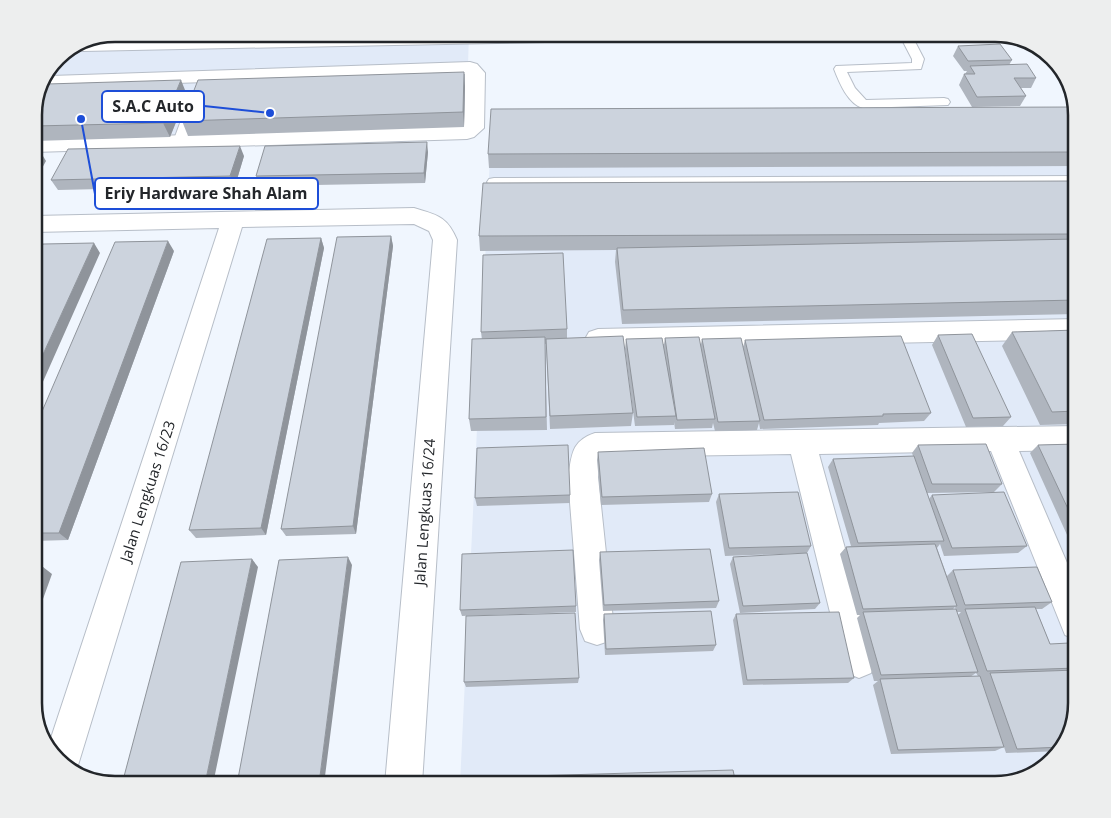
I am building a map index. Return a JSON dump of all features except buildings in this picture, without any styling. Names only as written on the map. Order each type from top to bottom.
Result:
[{"type":"street","points":[[95,45],[159,42]]},
{"type":"street","points":[[199,86],[215,42]]},
{"type":"street","points":[[43,146],[467,133],[474,128],[476,74],[470,68],[199,86],[51,82]]},
{"type":"street","name":"Jalan Lengkuas 16/24","points":[[233,220],[414,216],[431,220],[440,227],[444,240],[405,776]]},
{"type":"street","points":[[43,224],[233,220]]},
{"type":"street","name":"Jalan Lengkuas 16/23","points":[[64,753],[233,220]]},
{"type":"street","points":[[598,339],[1068,328]]},
{"type":"street","points":[[597,629],[584,477],[587,452],[595,445],[1068,438]]},
{"type":"street","points":[[1000,439],[1068,602]]},
{"type":"street","points":[[802,442],[859,661]]},
{"type":"lane","points":[[909,42],[918,59],[918,66],[840,69],[844,80],[853,95],[863,104],[944,102]]},
{"type":"lane","points":[[180,142],[199,86]]},
{"type":"lane","points":[[494,182],[1068,180]]},
{"type":"shaded area","points":[[116,42],[469,42],[466,128],[43,141],[43,111],[50,83],[58,71],[79,52],[101,44]]},
{"type":"shaded area","points":[[492,115],[1068,116],[1068,712],[1065,726],[1059,739],[1044,757],[1019,772],[995,776],[460,776]]},
{"type":"place","name":"S.A.C Auto","points":[[270,113]]},
{"type":"place","name":"Eriy Hardware Shah Alam","points":[[81,119]]}]
